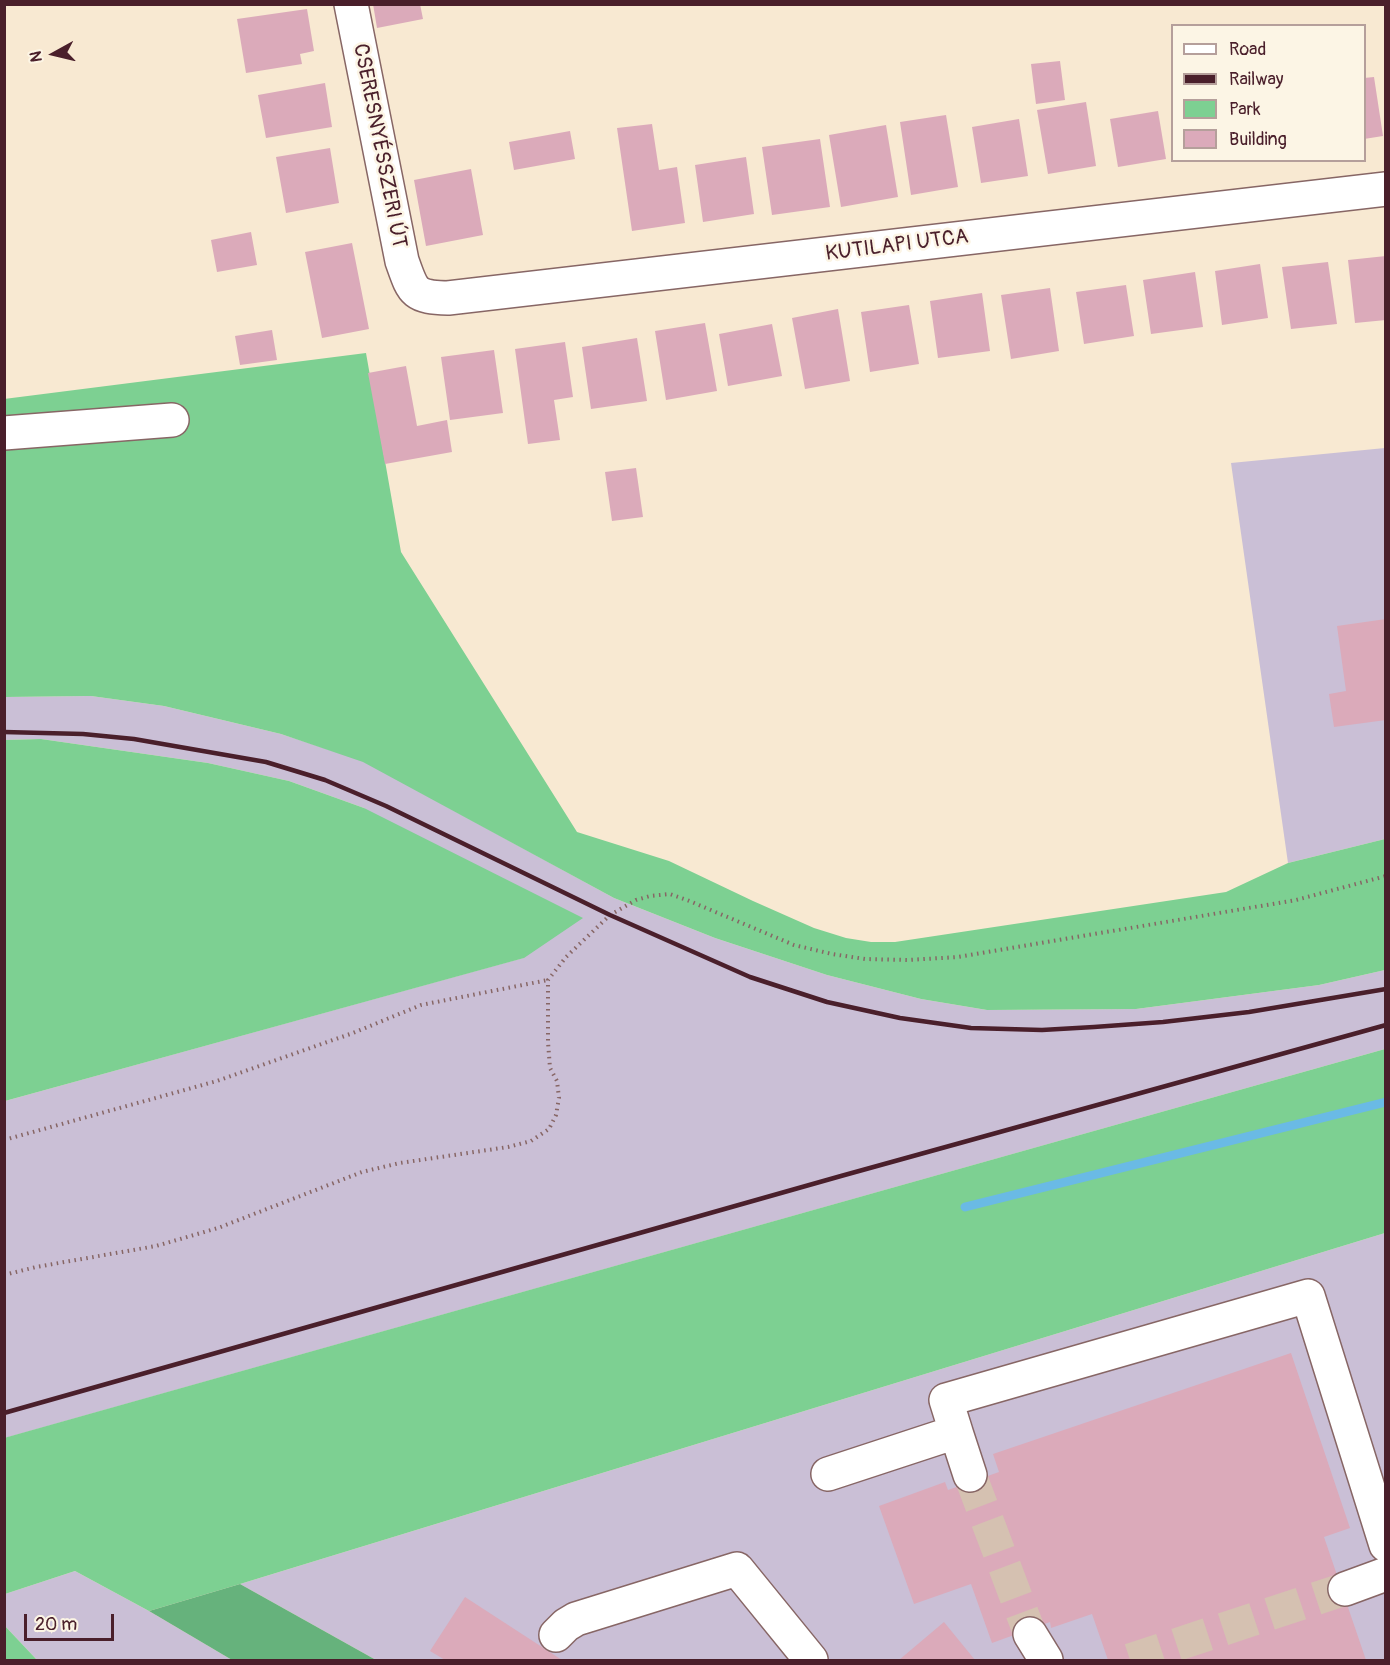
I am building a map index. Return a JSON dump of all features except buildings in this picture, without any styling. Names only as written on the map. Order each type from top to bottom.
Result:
[{"type":"street","name":"CSERESNYÉSSZERI ÚT","points":[[351,4],[402,261],[411,286]]},
{"type":"street","name":"KUTILAPI UTCA","points":[[411,286],[426,297],[448,298],[1386,189]]},
{"type":"street","points":[[4,433],[172,420]]},
{"type":"street","points":[[970,1475],[946,1400],[1308,1296],[1386,1545]]},
{"type":"street","points":[[828,1474],[956,1432]]},
{"type":"street","points":[[556,1635],[576,1619],[737,1569],[811,1660]]},
{"type":"street","points":[[1345,1589],[1386,1574]]},
{"type":"path","points":[[4,1275],[36,1267],[156,1246],[218,1228],[362,1172],[400,1162],[508,1147],[531,1141],[549,1129],[556,1115],[560,1098],[557,1081],[550,1068],[548,1051],[548,980],[566,957],[610,915],[636,900],[670,894],[794,945],[866,959],[908,960],[958,957],[1296,900],[1386,876]]},
{"type":"path","points":[[4,1140],[217,1081],[353,1033],[421,1005],[548,980]]},
{"type":"shaded area","points":[[1385,448],[1385,839],[1288,863],[1231,463]]},
{"type":"shaded area","points":[[91,696],[164,706],[281,734],[363,761],[614,898],[715,938],[827,975],[921,999],[987,1010],[1136,1009],[1319,985],[1385,970],[1385,1049],[5,1438],[5,1101],[523,958],[364,808],[289,781],[208,763],[41,739],[5,740],[5,697]]},
{"type":"shaded area","points":[[1385,1233],[1385,1660],[376,1660],[240,1584]]},
{"type":"shaded area","points":[[75,1571],[232,1660],[37,1660],[5,1626],[5,1594]]},
{"type":"green space","points":[[366,353],[401,552],[577,832],[669,861],[814,928],[846,938],[871,942],[895,942],[1226,892],[1288,863],[1385,839],[1385,970],[1319,985],[1136,1009],[987,1010],[921,999],[827,975],[715,938],[614,898],[363,762],[281,734],[164,706],[91,696],[5,697],[4,399]]},
{"type":"green space","points":[[41,739],[208,763],[289,781],[364,808],[583,918],[524,958],[5,1101],[5,740]]},
{"type":"green space","points":[[1385,1049],[1385,1233],[149,1611],[75,1571],[5,1594],[4,1438]]},
{"type":"green space","points":[[240,1584],[376,1660],[232,1660],[149,1611]]},
{"type":"green space","points":[[5,1626],[37,1660],[5,1660]]},
{"type":"waterway","points":[[965,1207],[1386,1102]]},
{"type":"tunnel","points":[[970,1475],[1030,1634]]},
{"type":"tunnel","points":[[1130,1660],[1345,1589]]},
{"type":"railway","points":[[4,732],[83,734],[134,739],[266,762],[325,780],[386,806],[610,915],[750,977],[827,1002],[900,1018],[971,1028],[1042,1030],[1094,1027],[1249,1012],[1386,989]]},
{"type":"railway","points":[[4,1413],[841,1176],[1386,1025]]}]
